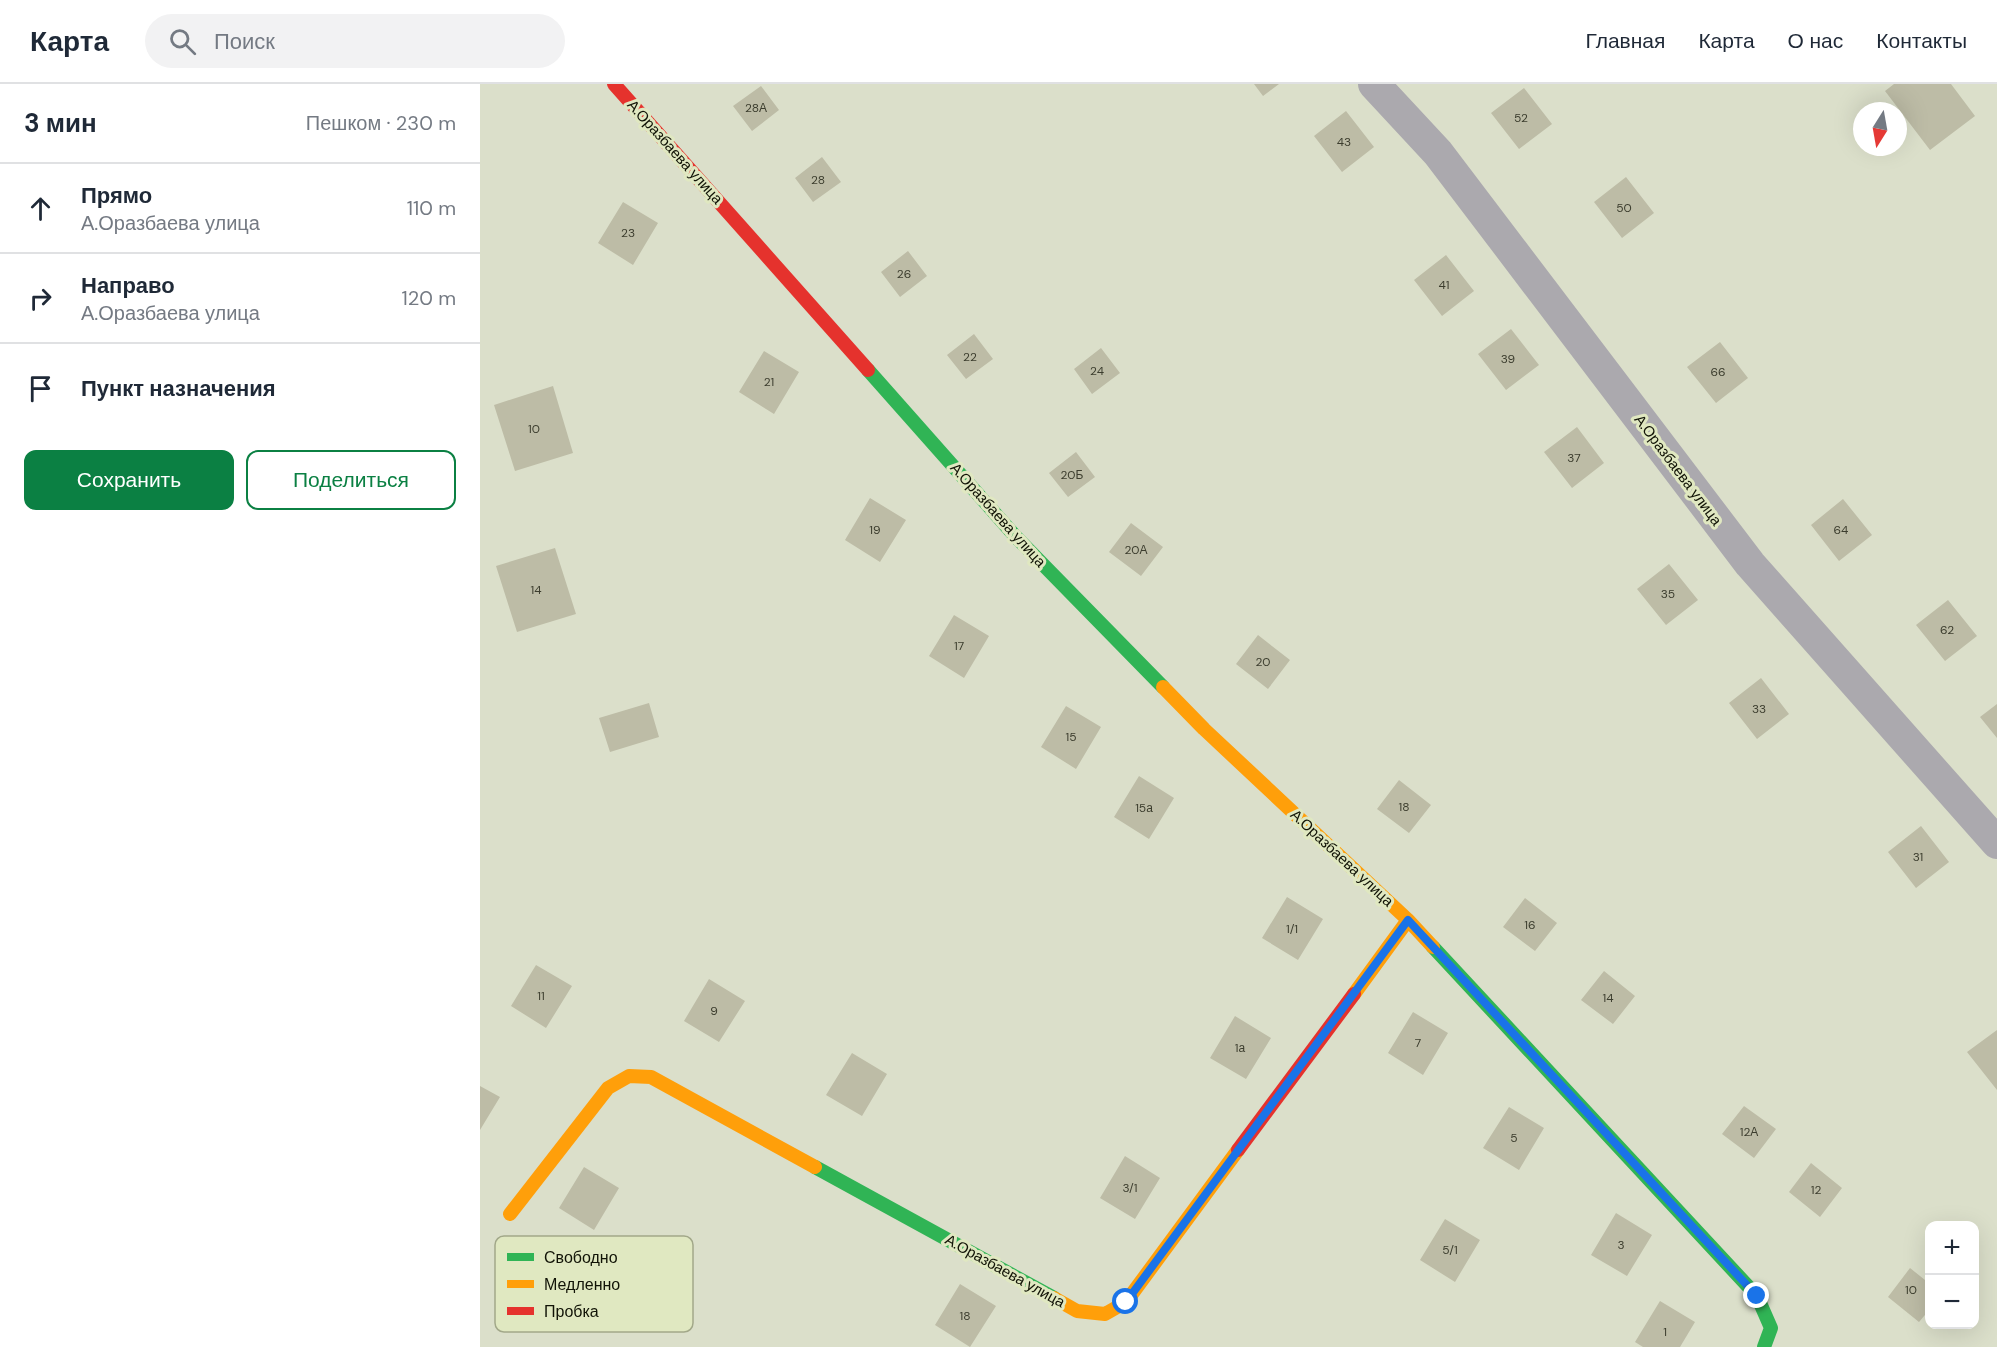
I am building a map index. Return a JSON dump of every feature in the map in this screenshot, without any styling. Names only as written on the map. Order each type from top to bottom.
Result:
[{"type":"street","name":"А.Оразбаева улица","points":[[614,84],[1015,536],[1204,729],[1408,920],[1757,1296],[1771,1328],[1764,1347]]},
{"type":"street","name":"А.Оразбаева улица","points":[[1374,84],[1438,153],[1750,564],[1997,843]]},
{"type":"street","name":"А.Оразбаева улица","points":[[510,1214],[608,1088],[628,1076],[651,1077],[1077,1311],[1105,1314],[1126,1302],[1408,920]]},
{"type":"building","points":[[1254,84],[1279,84],[1263,96]]},
{"type":"building","points":[[1894,84],[1951,84],[1975,116],[1930,150],[1907,120],[1907,102],[1893,102],[1885,91]]},
{"type":"building","points":[[761,86],[779,110],[752,131],[733,106]]},
{"type":"building","points":[[1524,88],[1552,124],[1519,149],[1491,113]]},
{"type":"building","points":[[1346,111],[1374,147],[1342,172],[1314,136]]},
{"type":"building","points":[[822,157],[841,182],[813,202],[795,178]]},
{"type":"building","points":[[1626,177],[1654,213],[1622,238],[1594,202]]},
{"type":"building","points":[[623,202],[658,223],[633,265],[598,243]]},
{"type":"building","points":[[908,251],[927,276],[900,297],[881,272]]},
{"type":"building","points":[[1446,255],[1474,291],[1442,316],[1414,280]]},
{"type":"building","points":[[1511,329],[1539,365],[1506,390],[1478,354]]},
{"type":"building","points":[[974,334],[993,359],[966,379],[947,355]]},
{"type":"building","points":[[1720,342],[1748,378],[1716,403],[1687,367]]},
{"type":"building","points":[[1101,348],[1120,373],[1092,394],[1074,369]]},
{"type":"building","points":[[764,351],[799,372],[774,414],[739,392]]},
{"type":"building","points":[[553,386],[573,453],[515,471],[494,405]]},
{"type":"building","points":[[1577,427],[1604,463],[1572,488],[1544,452]]},
{"type":"building","points":[[1076,452],[1095,477],[1068,497],[1049,473]]},
{"type":"building","points":[[870,498],[906,520],[880,562],[845,540]]},
{"type":"building","points":[[1843,499],[1872,535],[1839,561],[1811,525]]},
{"type":"building","points":[[1131,523],[1163,547],[1141,576],[1109,552]]},
{"type":"building","points":[[555,548],[576,614],[517,632],[496,566]]},
{"type":"building","points":[[1669,564],[1698,600],[1666,625],[1637,589]]},
{"type":"building","points":[[1948,600],[1977,636],[1945,661],[1916,625]]},
{"type":"building","points":[[954,615],[989,636],[964,678],[929,656]]},
{"type":"building","points":[[1258,635],[1290,660],[1268,689],[1236,664]]},
{"type":"building","points":[[1761,678],[1789,714],[1757,739],[1729,703]]},
{"type":"building","points":[[649,703],[659,737],[610,752],[599,718]]},
{"type":"building","points":[[1997,704],[1997,738],[1980,717]]},
{"type":"building","points":[[1066,706],[1101,727],[1076,769],[1041,747]]},
{"type":"building","points":[[1139,776],[1174,798],[1149,839],[1114,817]]},
{"type":"building","points":[[1399,780],[1431,805],[1409,833],[1377,809]]},
{"type":"building","points":[[1921,826],[1949,862],[1916,888],[1888,852]]},
{"type":"building","points":[[1287,897],[1323,919],[1298,960],[1262,938]]},
{"type":"building","points":[[1525,898],[1557,923],[1535,951],[1503,927]]},
{"type":"building","points":[[536,965],[572,986],[546,1028],[511,1006]]},
{"type":"building","points":[[1604,971],[1635,996],[1613,1024],[1581,1000]]},
{"type":"building","points":[[709,979],[745,1001],[719,1042],[684,1021]]},
{"type":"building","points":[[1413,1012],[1448,1033],[1423,1075],[1388,1053]]},
{"type":"building","points":[[1235,1016],[1271,1038],[1246,1079],[1210,1058]]},
{"type":"building","points":[[1997,1030],[1997,1090],[1967,1052]]},
{"type":"building","points":[[852,1053],[887,1074],[862,1116],[826,1095]]},
{"type":"building","points":[[480,1086],[500,1097],[480,1130]]},
{"type":"building","points":[[1744,1106],[1776,1129],[1754,1158],[1722,1134]]},
{"type":"building","points":[[1509,1107],[1544,1128],[1519,1170],[1483,1148]]},
{"type":"building","points":[[1125,1156],[1160,1178],[1135,1219],[1100,1198]]},
{"type":"building","points":[[1811,1163],[1842,1188],[1820,1217],[1789,1192]]},
{"type":"building","points":[[584,1167],[619,1188],[594,1230],[559,1208]]},
{"type":"building","points":[[1616,1213],[1652,1235],[1627,1276],[1591,1255]]},
{"type":"building","points":[[1445,1219],[1480,1240],[1455,1282],[1420,1260]]},
{"type":"building","points":[[1910,1268],[1925,1280],[1925,1315],[1919,1322],[1888,1297]]},
{"type":"building","points":[[960,1284],[996,1306],[970,1347],[935,1325]]},
{"type":"building","points":[[1660,1301],[1695,1322],[1680,1347],[1643,1347],[1635,1342]]},
{"type":"traffic: fast","points":[[868,370],[1015,536],[1163,687]]},
{"type":"traffic: fast","points":[[1433,947],[1757,1296],[1771,1328],[1764,1347]]},
{"type":"traffic: fast","points":[[815,1167],[1054,1298]]},
{"type":"traffic: slow","points":[[1163,687],[1204,729],[1408,920],[1433,947]]},
{"type":"traffic: slow","points":[[1354,994],[1408,920]]},
{"type":"traffic: slow","points":[[510,1214],[608,1088],[629,1076],[651,1077],[815,1167]]},
{"type":"traffic: slow","points":[[1054,1298],[1077,1311],[1105,1314],[1126,1302],[1238,1150]]},
{"type":"traffic: jam","points":[[614,84],[868,370]]},
{"type":"traffic: jam","points":[[1238,1150],[1354,994]]},
{"type":"route","points":[[1126,1302],[1408,920],[1757,1296]]}]
